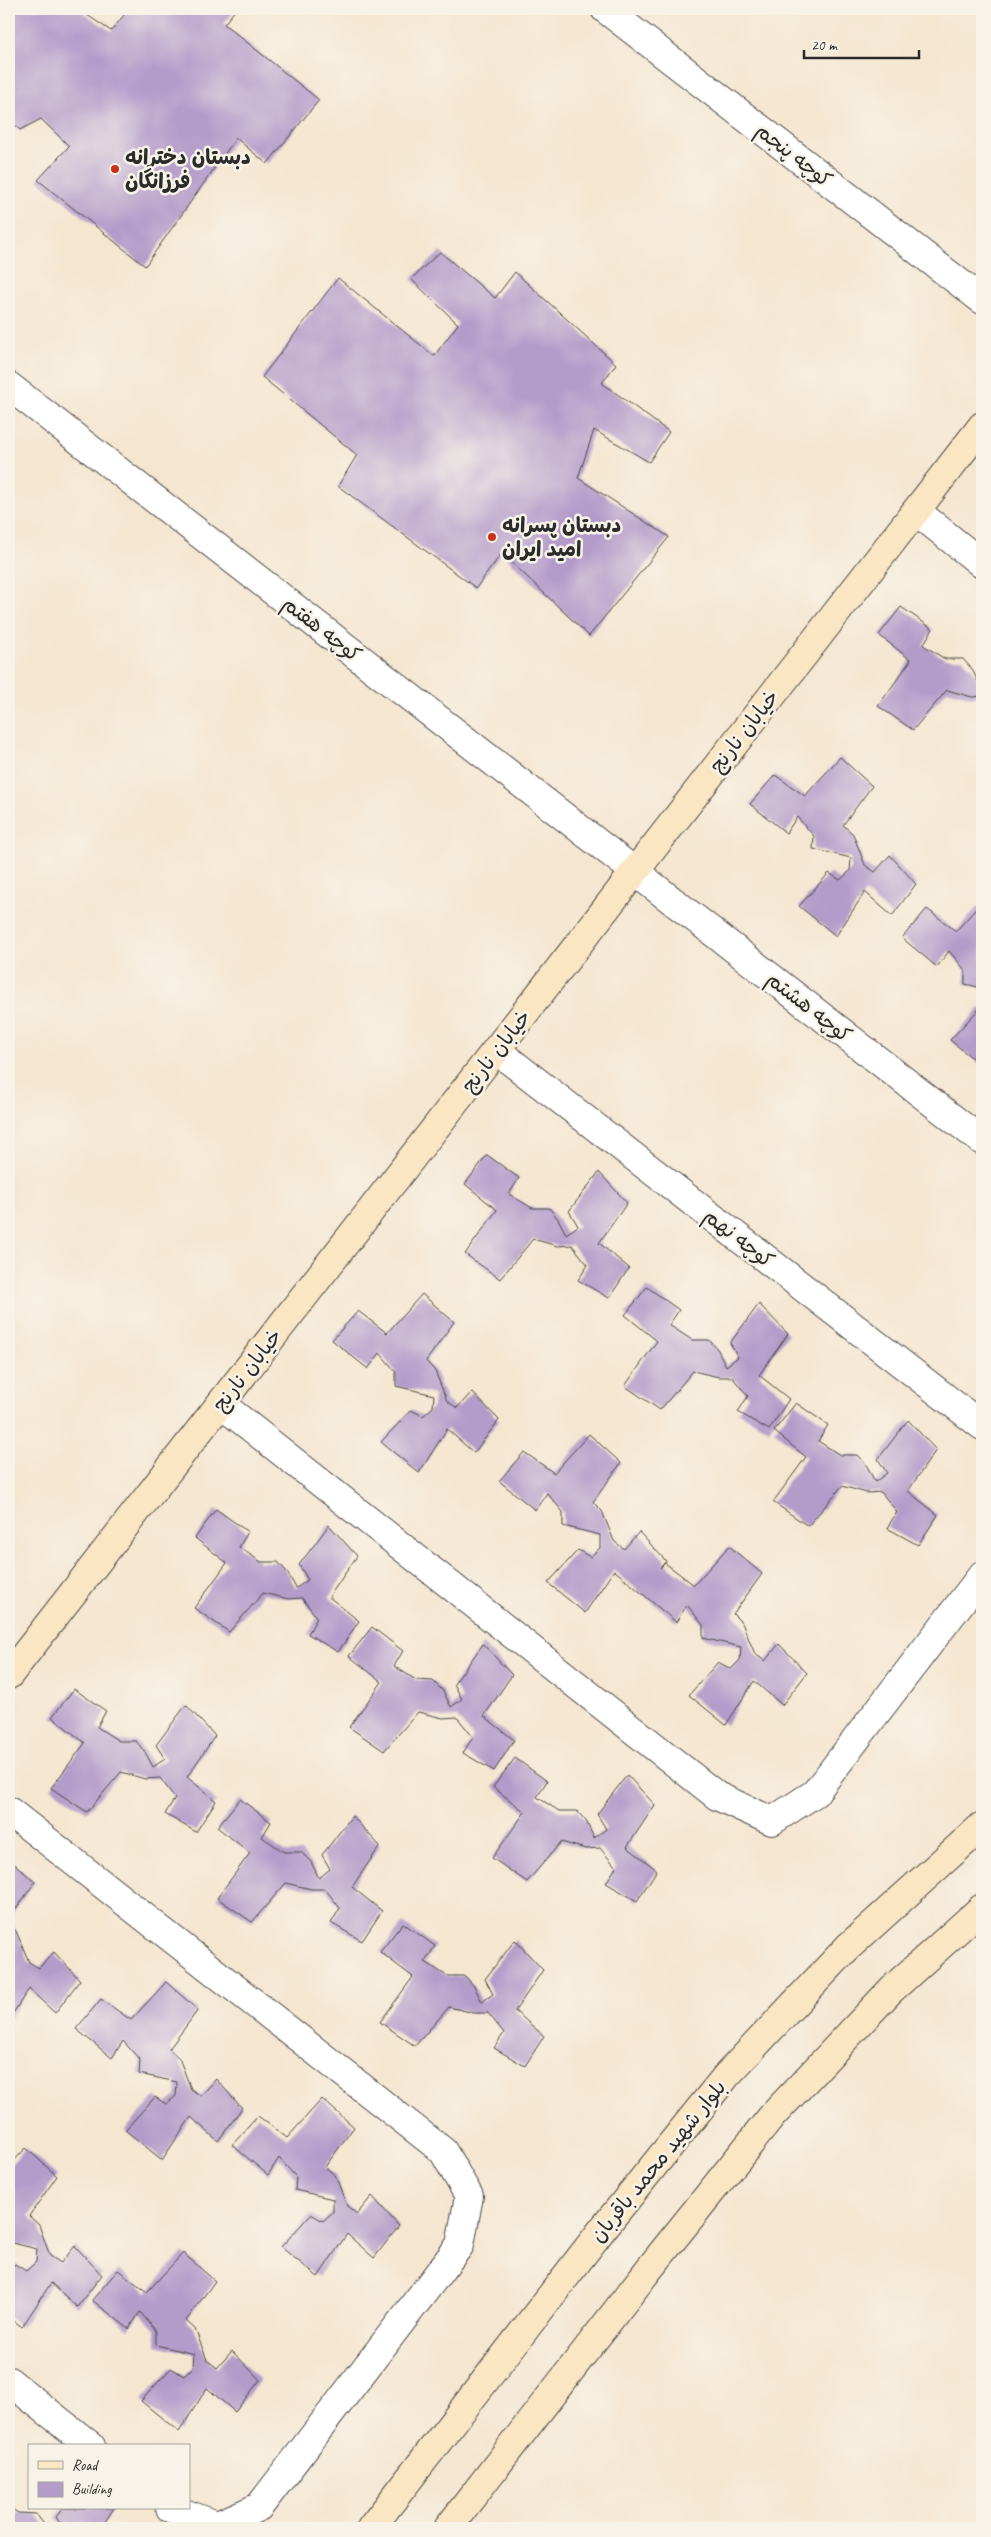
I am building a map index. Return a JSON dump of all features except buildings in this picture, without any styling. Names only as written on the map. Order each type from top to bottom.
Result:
[{"type":"street","name":"کوچه پنجم","points":[[605,9],[982,300]]},
{"type":"street","name":"کوچه هفتم","points":[[9,386],[635,872]]},
{"type":"street","name":"خیابان نارنج","points":[[9,1675],[982,426]]},
{"type":"street","points":[[916,511],[982,564]]},
{"type":"street","name":"کوچه هشتم","points":[[635,872],[982,1141]]},
{"type":"street","name":"کوچه نهم","points":[[496,1050],[982,1426]]},
{"type":"street","points":[[221,1404],[717,1796],[772,1821],[814,1793],[982,1575]]},
{"type":"street","points":[[9,1811],[443,2151],[469,2196],[460,2246],[259,2507],[217,2525],[176,2510]]},
{"type":"street","name":"بلوار شهید محمد باقربان","points":[[371,2528],[595,2239],[727,2075],[848,1947],[982,1826]]},
{"type":"street","points":[[448,2528],[643,2277],[773,2115],[891,1990],[982,1908]]},
{"type":"street","points":[[9,2381],[88,2444]]},
{"type":"place","name":"دبستان دخترانه فرزانگان","points":[[115,169]]},
{"type":"place","name":"دبستان پسرانه امید ایران","points":[[492,537]]}]
